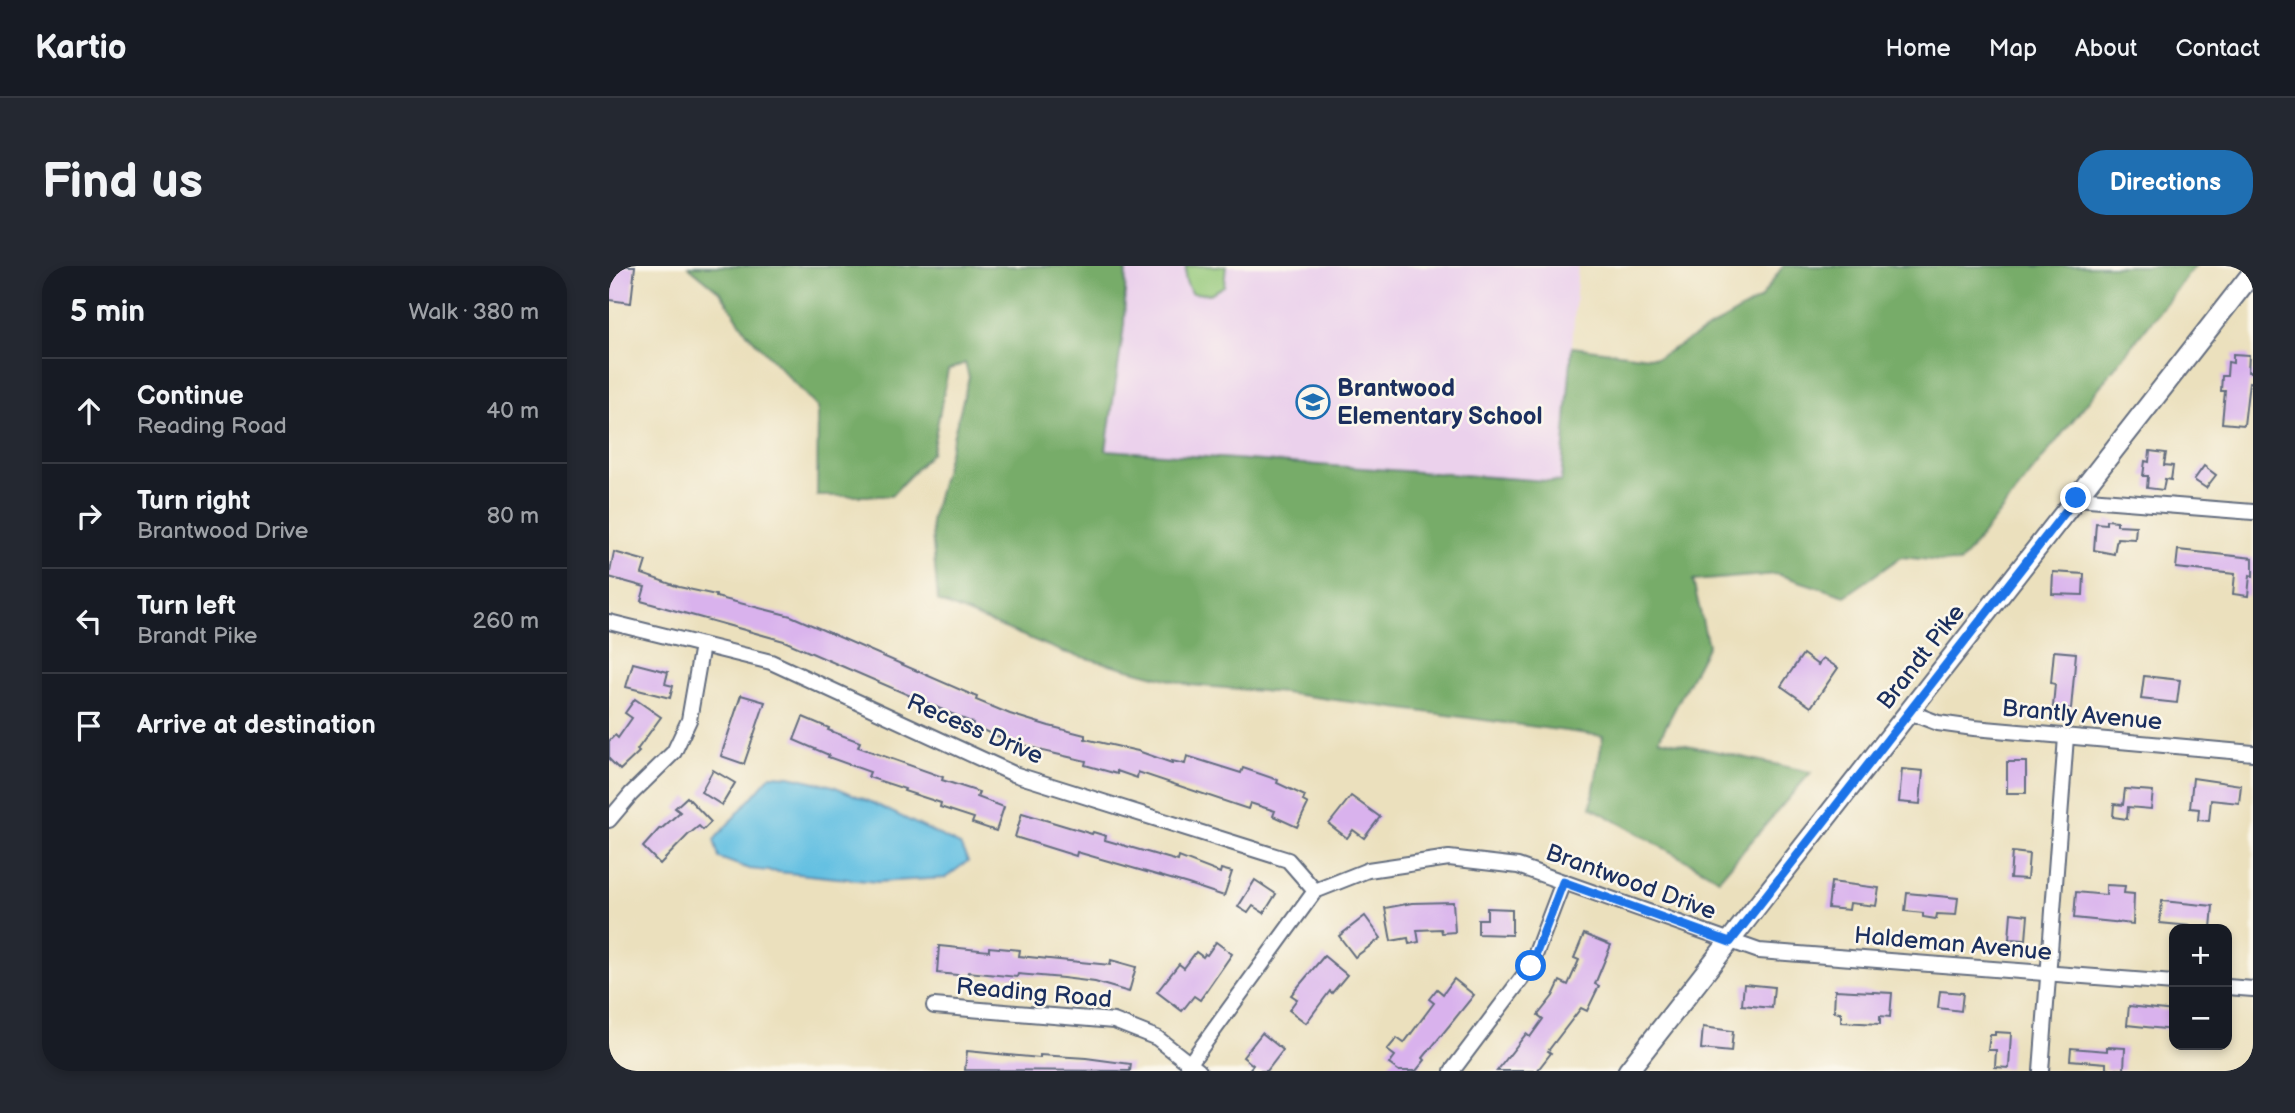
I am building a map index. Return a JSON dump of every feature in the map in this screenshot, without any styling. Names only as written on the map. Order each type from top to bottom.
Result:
[{"type":"main road","name":"Brandt Pike","points":[[1628,1071],[2253,273]]},
{"type":"street","points":[[2076,498],[2253,512]]},
{"type":"street","name":"Recess Drive","points":[[609,622],[771,663],[1014,774],[1288,860],[1315,891]]},
{"type":"street","points":[[609,820],[674,752],[689,720],[702,645]]},
{"type":"street","name":"Brantly Avenue","points":[[1909,712],[1938,723],[2253,753]]},
{"type":"street","points":[[2041,1071],[2066,737]]},
{"type":"street","name":"Brantwood Drive","points":[[1315,891],[1368,870],[1450,858],[1518,866],[1730,942]]},
{"type":"street","points":[[1452,1071],[1531,966],[1563,882]]},
{"type":"street","points":[[1194,1067],[1315,891]]},
{"type":"street","name":"Haldeman Avenue","points":[[1730,942],[1759,951],[2169,983]]},
{"type":"street","points":[[2232,987],[2253,989]]},
{"type":"street","name":"Reading Road","points":[[934,1006],[1114,1021],[1157,1038],[1194,1067]]},
{"type":"shaded area","name":"Brantwood Elementary School","points":[[1067,266],[1578,266],[1562,482],[1056,457]]},
{"type":"green space","points":[[688,266],[1126,266],[1124,326],[1106,450],[1561,482],[1572,347],[1657,358],[1760,299],[1783,266],[2195,266],[1960,563],[1901,557],[1845,596],[1777,574],[1693,581],[1708,645],[1659,739],[1811,772],[1719,879],[1591,807],[1603,736],[1284,693],[1190,685],[1063,652],[938,601],[931,521],[969,377],[965,363],[948,370],[932,452],[891,496],[817,496],[818,408],[747,333],[721,293]]},
{"type":"green space","points":[[1186,266],[1226,266],[1224,286],[1210,294],[1191,293],[1185,279]]},
{"type":"water","points":[[771,775],[789,776],[833,786],[871,802],[960,845],[968,861],[945,878],[877,882],[749,869],[719,858],[714,840]]},
{"type":"building","points":[[612,266],[635,266],[631,303],[609,300]]},
{"type":"building","points":[[2233,354],[2249,355],[2248,372],[2253,372],[2253,383],[2249,382],[2244,425],[2222,423],[2225,391],[2221,391],[2222,376],[2227,376],[2228,362],[2233,363]]},
{"type":"building","points":[[2150,451],[2166,453],[2164,465],[2173,466],[2171,480],[2165,479],[2163,490],[2147,488],[2148,476],[2143,476],[2145,461],[2149,462]]},
{"type":"building","points":[[2204,466],[2216,475],[2206,488],[2194,480]]},
{"type":"building","points":[[2106,520],[2117,521],[2117,525],[2136,526],[2135,539],[2117,538],[2114,554],[2094,550],[2096,523],[2106,524]]},
{"type":"building","points":[[2178,550],[2253,558],[2253,576],[2250,575],[2248,596],[2233,594],[2235,574],[2176,568]]},
{"type":"building","points":[[614,552],[646,561],[642,574],[679,587],[791,616],[1010,714],[1085,735],[1085,739],[1138,751],[1172,763],[1185,764],[1187,756],[1241,773],[1243,768],[1278,780],[1277,783],[1305,796],[1303,801],[1308,804],[1297,827],[1273,816],[1275,811],[1250,803],[1248,809],[1138,772],[1137,778],[1117,771],[1117,774],[1085,765],[1086,761],[1002,738],[784,641],[641,601],[645,587],[609,577]]},
{"type":"building","points":[[2053,572],[2084,574],[2083,595],[2052,594]]},
{"type":"building","points":[[2054,651],[2076,653],[2071,709],[2053,707],[2055,684],[2051,683]]},
{"type":"building","points":[[1803,654],[1818,665],[1823,658],[1838,668],[1811,707],[1781,686]]},
{"type":"building","points":[[633,663],[668,672],[665,684],[673,686],[670,698],[626,687]]},
{"type":"building","points":[[2144,676],[2180,680],[2177,703],[2141,699]]},
{"type":"building","points":[[741,695],[765,702],[744,764],[721,756]]},
{"type":"building","points":[[635,699],[661,717],[637,750],[639,752],[620,770],[609,759],[609,741],[615,735],[618,738],[632,718],[625,713]]},
{"type":"building","points":[[803,717],[860,742],[858,747],[979,792],[977,797],[1004,807],[996,831],[972,823],[974,818],[940,807],[941,803],[868,777],[870,772],[828,757],[829,755],[794,740]]},
{"type":"building","points":[[2007,762],[2026,762],[2026,793],[2007,793]]},
{"type":"building","points":[[1902,769],[1923,771],[1920,804],[1899,802]]},
{"type":"building","points":[[713,770],[735,783],[722,805],[701,792]]},
{"type":"building","points":[[2193,778],[2241,785],[2239,803],[2211,800],[2209,821],[2198,820],[2199,809],[2190,808]]},
{"type":"building","points":[[2125,789],[2153,791],[2151,809],[2128,807],[2127,819],[2113,817],[2114,804],[2123,805]]},
{"type":"building","points":[[1351,796],[1380,817],[1364,838],[1353,830],[1347,838],[1329,824]]},
{"type":"building","points":[[687,797],[711,822],[703,830],[699,826],[688,835],[660,864],[643,847],[660,828],[680,812],[675,808]]},
{"type":"building","points":[[1022,813],[1106,836],[1105,840],[1178,861],[1179,857],[1220,873],[1221,869],[1232,872],[1224,896],[1077,852],[1076,856],[1015,837]]},
{"type":"building","points":[[2012,852],[2029,854],[2027,879],[2010,878]]},
{"type":"building","points":[[1255,880],[1276,894],[1264,913],[1253,906],[1248,913],[1238,907]]},
{"type":"building","points":[[1831,882],[1879,888],[1876,906],[1850,903],[1849,910],[1828,908]]},
{"type":"building","points":[[2106,885],[2125,886],[2124,893],[2134,894],[2133,924],[2074,918],[2076,892],[2106,895]]},
{"type":"building","points":[[1907,893],[1958,898],[1956,915],[1937,914],[1936,919],[1923,917],[1923,913],[1905,911]]},
{"type":"building","points":[[2162,901],[2213,906],[2211,924],[2160,923]]},
{"type":"building","points":[[1453,902],[1455,932],[1442,933],[1441,929],[1417,930],[1419,942],[1409,944],[1408,938],[1391,941],[1385,908],[1412,903]]},
{"type":"building","points":[[1487,908],[1512,909],[1512,935],[1478,934],[1478,919],[1487,919]]},
{"type":"building","points":[[2011,913],[2028,915],[2026,940],[2009,939]]},
{"type":"building","points":[[1365,916],[1381,938],[1355,957],[1339,936]]},
{"type":"building","points":[[1584,934],[1611,945],[1595,984],[1599,986],[1587,1011],[1581,1008],[1548,1051],[1551,1053],[1537,1071],[1497,1071],[1526,1034],[1530,1037],[1543,1019],[1538,1015],[1553,996],[1560,981],[1568,985],[1579,960],[1574,958]]},
{"type":"building","points":[[1216,942],[1232,954],[1200,1000],[1194,996],[1182,1011],[1157,992],[1179,964],[1184,968],[1196,952],[1203,957],[1207,955]]},
{"type":"building","points":[[939,946],[989,951],[989,947],[1020,950],[1019,956],[1110,965],[1111,960],[1136,967],[1129,992],[1095,982],[1063,978],[968,972],[967,976],[937,973]]},
{"type":"building","points":[[1324,956],[1347,975],[1332,993],[1330,991],[1306,1023],[1289,1010],[1297,999],[1291,995]]},
{"type":"building","points":[[1454,979],[1474,995],[1423,1058],[1425,1060],[1416,1071],[1399,1071],[1389,1064],[1395,1056],[1387,1050],[1397,1038],[1404,1043],[1434,1003],[1429,999],[1437,989],[1443,994]]},
{"type":"building","points":[[1744,984],[1774,987],[1772,1008],[1742,1005]]},
{"type":"building","points":[[1835,990],[1892,993],[1890,1017],[1880,1016],[1880,1024],[1841,1022],[1841,1013],[1834,1012]]},
{"type":"building","points":[[1940,991],[1963,993],[1961,1011],[1938,1008]]},
{"type":"building","points":[[2129,1006],[2169,1010],[2169,1029],[2127,1025]]},
{"type":"building","points":[[1703,1027],[1733,1031],[1731,1052],[1701,1049]]},
{"type":"building","points":[[1995,1032],[2011,1033],[2009,1068],[1995,1067],[1996,1050],[1988,1050],[1990,1035],[1995,1035]]},
{"type":"building","points":[[1262,1033],[1283,1050],[1267,1071],[1248,1071],[1253,1065],[1243,1057]]},
{"type":"building","points":[[2107,1047],[2125,1048],[2124,1070],[2106,1069],[2106,1063],[2070,1060],[2071,1048],[2107,1051]]},
{"type":"building","points":[[967,1051],[1040,1058],[1040,1055],[1086,1058],[1131,1064],[1130,1071],[965,1070]]},
{"type":"place","name":"Brantwood Elementary School","points":[[1313,402]]},
{"type":"route","points":[[1531,966],[1563,882],[1730,942],[2076,498]]}]
